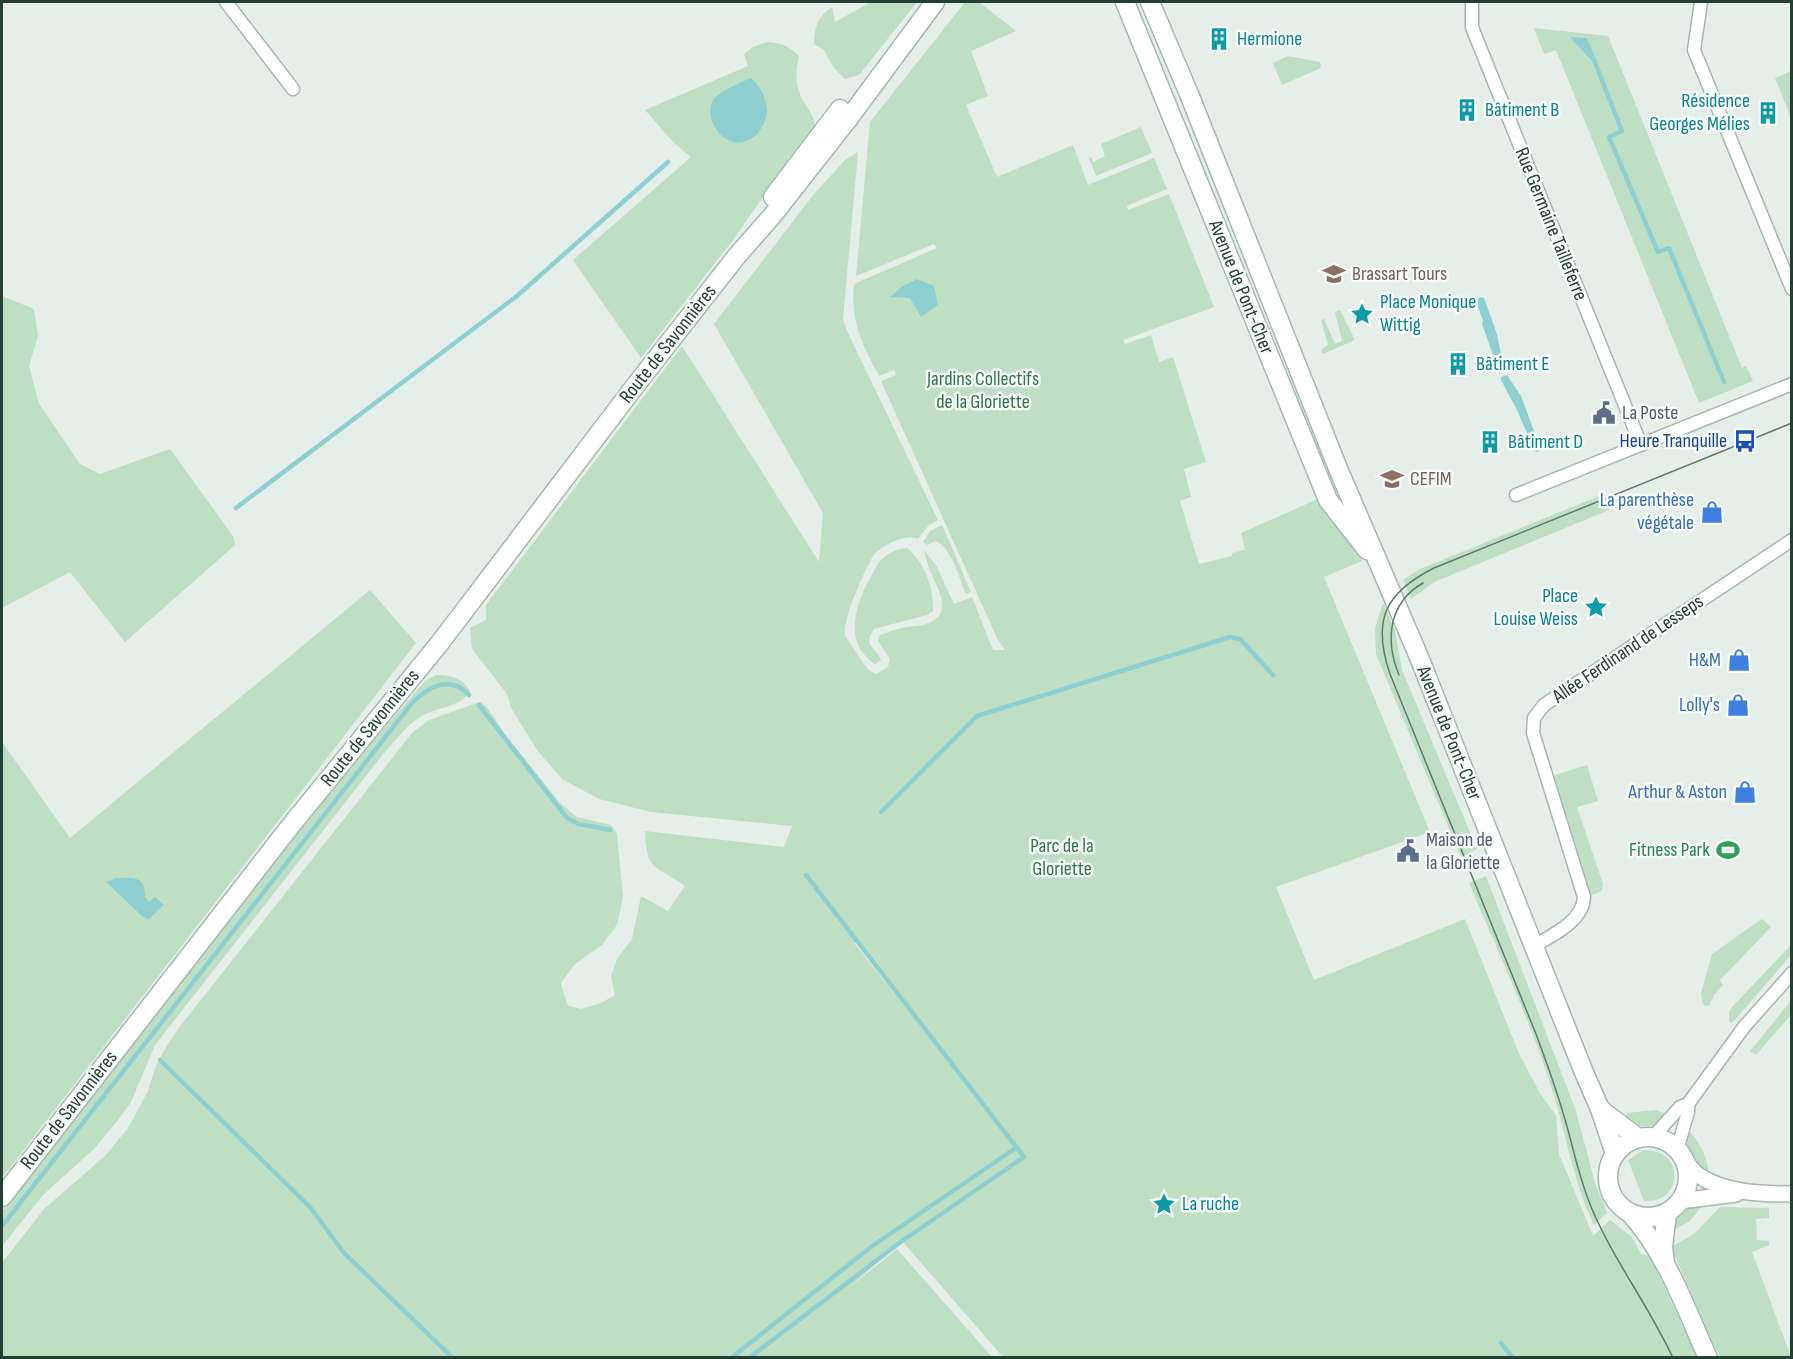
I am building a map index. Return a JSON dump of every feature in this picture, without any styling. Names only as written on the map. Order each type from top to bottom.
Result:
[{"type":"main road","name":"Route de Savonnières","points":[[2,1197],[292,824],[439,644],[635,386],[849,118],[935,2]]},
{"type":"main road","name":"Avenue de Pont-Cher","points":[[1125,2],[1328,500],[1367,550],[1378,559]]},
{"type":"main road","name":"Avenue de Pont-Cher","points":[[1150,2],[1339,471],[1378,559],[1600,1109],[1615,1154]]},
{"type":"main road","points":[[1600,1109],[1646,1138],[1666,1142],[1681,1155],[1688,1181],[1674,1206],[1663,1247],[1665,1265]]},
{"type":"main road","points":[[1646,1138],[1621,1147],[1615,1154],[1608,1175],[1613,1197],[1620,1206],[1642,1217],[1655,1216],[1674,1206]]},
{"type":"main road","points":[[1629,1212],[1644,1228],[1665,1265],[1708,1358]]},
{"type":"street","points":[[226,2],[293,89]]},
{"type":"street","name":"Rue Germaine Tailleferre","points":[[1472,2],[1472,27],[1475,35],[1641,445]]},
{"type":"street","points":[[1701,2],[1694,50],[1791,289]]},
{"type":"street","points":[[1516,495],[1791,384]]},
{"type":"street","name":"Allée Ferdinand de Lesseps","points":[[1534,946],[1574,920],[1583,904],[1584,897],[1533,733],[1534,718],[1544,705],[1791,540]]},
{"type":"street","points":[[1646,1138],[1680,1107],[1688,1104],[1744,1027],[1791,973]]},
{"type":"street","points":[[1688,1104],[1681,1155],[1697,1174],[1721,1186],[1749,1192],[1791,1194]]},
{"type":"street","points":[[1674,1206],[1749,1192]]},
{"type":"green space","points":[[871,2],[917,2],[859,75],[845,79],[833,67],[824,50],[814,44],[816,28],[823,14],[832,7],[835,22]]},
{"type":"green space","points":[[965,2],[979,2],[1016,31],[971,51],[988,96],[966,105],[997,177],[1073,145],[1088,185],[1154,158],[1167,189],[1127,206],[1128,210],[1169,194],[1214,307],[1123,340],[1125,344],[1151,335],[1159,362],[1173,357],[1206,462],[1184,469],[1191,497],[1180,501],[1199,564],[1232,556],[1232,553],[1245,550],[1241,533],[1320,498],[1362,561],[1324,577],[1430,832],[1276,887],[1314,980],[1465,919],[1520,1056],[1540,1093],[1556,1116],[1559,1154],[1593,1236],[1610,1220],[1632,1237],[1641,1254],[1650,1256],[1697,1357],[1003,1357],[902,1241],[847,1289],[897,1249],[992,1357],[2,1357],[2,1263],[44,1209],[105,1156],[128,1128],[148,1091],[156,1066],[181,1025],[412,733],[429,720],[480,702],[486,706],[505,734],[560,803],[577,817],[611,825],[617,834],[623,897],[617,925],[602,945],[574,965],[561,983],[567,1005],[581,1009],[601,1003],[615,995],[611,976],[617,959],[632,939],[641,896],[668,911],[685,886],[650,861],[645,831],[784,847],[792,826],[651,812],[599,799],[562,779],[537,750],[511,708],[507,694],[472,649],[470,628],[486,620],[486,605],[682,346],[819,562],[823,513],[714,324],[814,194],[845,160],[858,152],[843,319],[938,520],[928,526],[918,539],[900,539],[876,552],[850,607],[845,635],[868,670],[876,674],[888,667],[890,659],[878,641],[880,635],[900,628],[926,624],[937,618],[942,602],[925,551],[937,567],[954,604],[972,597],[993,650],[1005,650],[997,638],[881,381],[896,375],[894,370],[879,376],[863,343],[856,321],[854,284],[937,248],[934,244],[856,276],[870,122]],"holes":[[[854,943],[857,943],[937,1046]]]},
{"type":"green space","points":[[1534,28],[1608,36],[1742,368],[1746,366],[1753,381],[1699,403],[1556,50],[1544,54]]},
{"type":"green space","points":[[767,42],[784,46],[799,56],[798,87],[813,117],[815,127],[796,150],[733,240],[641,358],[573,260],[691,157],[674,143],[645,110],[748,66],[744,54],[753,47]]},
{"type":"green space","points":[[1288,56],[1320,62],[1321,68],[1282,85],[1273,63]]},
{"type":"green space","points":[[1791,71],[1791,118],[1775,78]]},
{"type":"green space","points":[[1141,127],[1152,153],[1096,176],[1089,158],[1091,157],[1093,162],[1105,156],[1101,144]]},
{"type":"green space","points":[[2,296],[34,309],[38,336],[29,366],[39,404],[80,464],[100,474],[170,449],[233,536],[235,545],[125,642],[70,572],[2,608]]},
{"type":"green space","points":[[1340,310],[1355,340],[1323,354],[1321,350],[1328,345],[1321,320],[1324,319],[1335,344],[1342,341],[1335,312]]},
{"type":"green space","points":[[1604,494],[1609,510],[1434,582],[1411,599],[1403,580],[1420,569]]},
{"type":"green space","points":[[942,525],[971,592],[966,594],[946,550],[936,541],[927,545],[923,542],[930,531]]},
{"type":"green space","points":[[907,548],[919,561],[927,576],[932,594],[933,611],[927,615],[874,629],[869,639],[881,660],[875,664],[864,653],[857,641],[856,614],[866,586],[880,561],[892,552]]},
{"type":"green space","points":[[370,590],[416,643],[2,1178],[2,742],[70,838]]},
{"type":"green space","points":[[1383,603],[1395,631],[1402,670],[1477,849],[1461,857],[1376,654],[1375,628]]},
{"type":"green space","points":[[436,675],[460,680],[470,692],[454,704],[420,717],[405,729],[384,753],[155,1045],[131,1102],[118,1120],[94,1149],[43,1195],[2,1246],[2,1211],[316,810],[425,681]]},
{"type":"green space","points":[[1587,765],[1598,801],[1577,807],[1603,884],[1602,891],[1589,896],[1552,776]]},
{"type":"green space","points":[[1486,876],[1576,1111],[1595,1183],[1607,1213],[1594,1225],[1581,1191],[1542,1060],[1523,1009],[1469,883]]},
{"type":"green space","points":[[1762,919],[1771,927],[1720,980],[1723,985],[1714,995],[1709,1006],[1703,1005],[1701,993],[1712,954]]},
{"type":"green space","points":[[1791,945],[1791,955],[1731,1023],[1729,1012],[1732,1007]]},
{"type":"green space","points":[[1791,1001],[1791,1015],[1756,1055],[1750,1051]]},
{"type":"green space","points":[[1656,1110],[1670,1116],[1647,1126],[1623,1120],[1627,1113]]},
{"type":"green space","points":[[1688,1130],[1697,1140],[1703,1152],[1710,1178],[1689,1150]]},
{"type":"green space","points":[[1643,1150],[1657,1152],[1672,1166],[1674,1176],[1672,1186],[1667,1194],[1657,1200],[1644,1201],[1628,1160]]},
{"type":"green space","points":[[1704,1203],[1690,1221],[1668,1233],[1681,1212]]},
{"type":"green space","points":[[1720,1207],[1769,1208],[1769,1218],[1756,1219],[1757,1240],[1769,1241],[1769,1245],[1752,1252],[1791,1357],[1725,1357],[1720,1356],[1715,1347],[1674,1254],[1673,1246],[1694,1234]]},
{"type":"water","points":[[1570,37],[1587,38],[1596,60],[1591,60]]},
{"type":"water","points":[[750,78],[757,84],[764,96],[766,117],[756,135],[745,141],[735,142],[726,139],[713,124],[711,106],[714,99],[722,92]]},
{"type":"water","points":[[917,279],[934,286],[938,305],[921,317],[910,298],[890,297],[903,286]]},
{"type":"water","points":[[1481,297],[1484,298],[1497,334],[1502,359],[1494,358],[1482,324],[1483,320],[1476,302]]},
{"type":"water","points":[[1507,375],[1521,396],[1541,450],[1536,452],[1534,449],[1501,380],[1501,377]]},
{"type":"water","points":[[116,878],[137,879],[143,885],[145,897],[149,902],[155,897],[164,905],[149,919],[143,917],[106,882]]},
{"type":"waterway","points":[[1594,60],[1622,131],[1609,137],[1658,252],[1669,248],[1724,382]]},
{"type":"waterway","points":[[236,508],[517,296],[668,162]]},
{"type":"waterway","points":[[881,812],[977,716],[1230,637],[1240,639],[1273,675]]},
{"type":"waterway","points":[[2,1226],[412,703],[425,692],[439,685],[454,685],[469,695]]},
{"type":"waterway","points":[[479,705],[567,818],[579,824],[610,830]]},
{"type":"waterway","points":[[749,1358],[902,1241],[1024,1157],[806,875]]},
{"type":"waterway","points":[[160,1060],[310,1207],[344,1253],[453,1358]]},
{"type":"waterway","points":[[731,1358],[871,1247],[1017,1147]]},
{"type":"waterway","points":[[1501,1343],[1513,1358]]},
{"type":"tram line","points":[[1673,1358],[1611,1247],[1588,1199],[1561,1106],[1536,1034],[1390,674],[1382,639],[1383,624],[1386,610],[1393,599],[1417,578],[1434,568],[1792,423]]},
{"type":"tram line","points":[[1399,675],[1391,636],[1396,612],[1411,591],[1423,583]]},
{"type":"place","name":"Hermione","points":[[1219,39]]},
{"type":"place","name":"Bâtiment B","points":[[1467,110]]},
{"type":"place","name":"Résidence Georges Mélies","points":[[1768,113]]},
{"type":"place","name":"Brassart Tours","points":[[1334,274]]},
{"type":"place","name":"Place Monique Wittig","points":[[1362,314]]},
{"type":"place","name":"Bâtiment E","points":[[1458,364]]},
{"type":"place","name":"La Poste","points":[[1604,413]]},
{"type":"place","name":"Heure Tranquille","points":[[1745,441]]},
{"type":"place","name":"Bâtiment D","points":[[1490,442]]},
{"type":"place","name":"CEFIM","points":[[1392,479]]},
{"type":"place","name":"La parenthèse végétale","points":[[1712,512]]},
{"type":"place","name":"Place Louise Weiss","points":[[1596,607]]},
{"type":"place","name":"H&M","points":[[1739,660]]},
{"type":"place","name":"Lolly's","points":[[1738,705]]},
{"type":"place","name":"Arthur & Aston","points":[[1745,792]]},
{"type":"place","name":"Fitness Park","points":[[1728,850]]},
{"type":"place","name":"Maison de la Gloriette","points":[[1408,851]]},
{"type":"place","name":"La ruche","points":[[1164,1204]]},
{"type":"park label","name":"Jardins Collectifs de la Gloriette","points":[[983,390]]},
{"type":"park label","name":"Parc de la Gloriette","points":[[1062,858]]}]
